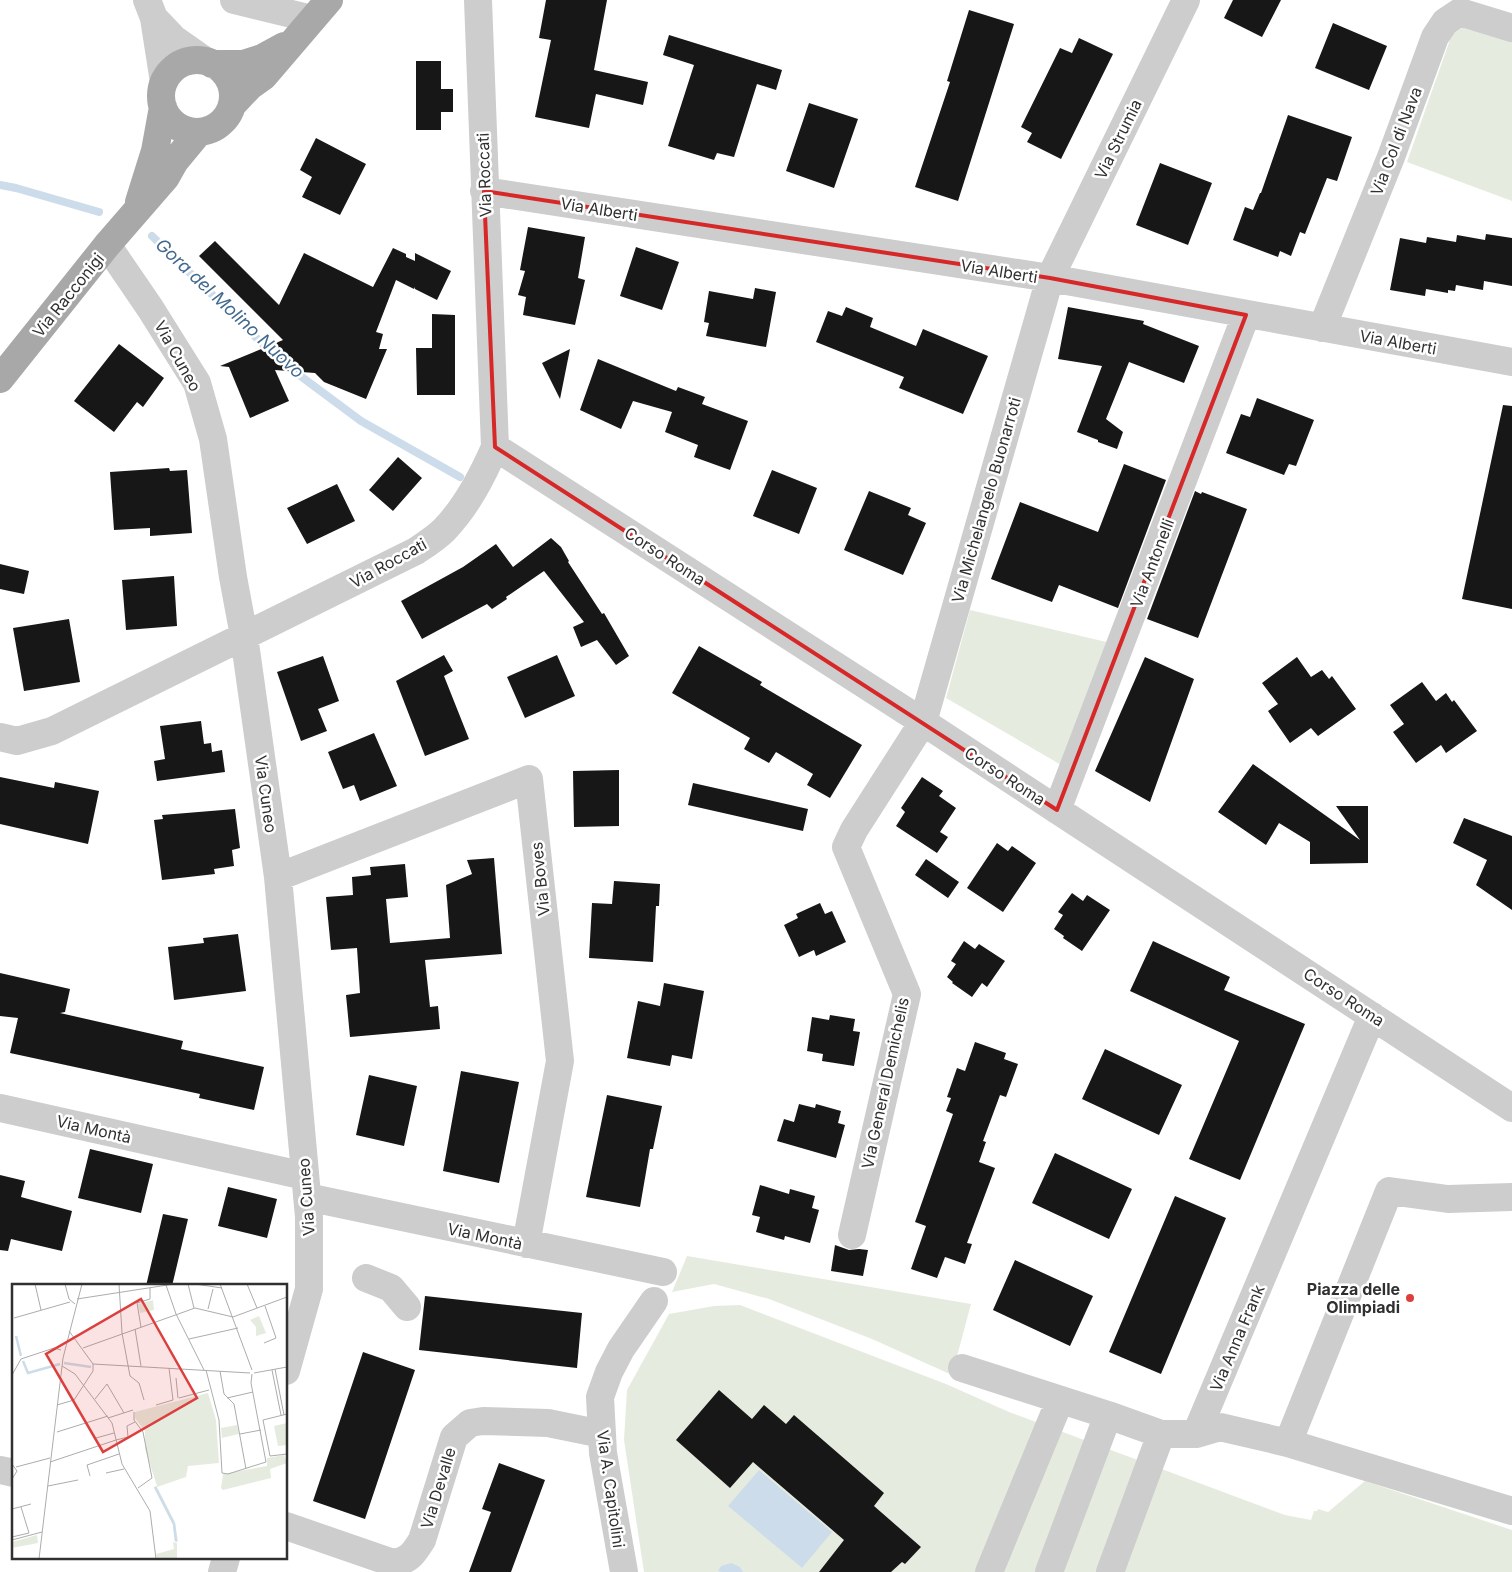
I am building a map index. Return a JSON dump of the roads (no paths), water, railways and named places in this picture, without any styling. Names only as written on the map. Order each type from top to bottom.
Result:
[{"type":"main road","points":[[232,105],[250,86],[264,76],[320,10]]},
{"type":"main road","points":[[208,62],[225,72],[231,82],[234,93],[232,105],[228,115],[220,124],[210,130],[199,132],[187,130],[177,125],[168,117],[163,95],[170,72],[180,64],[192,60],[243,64],[262,58],[292,42]]},
{"type":"main road","name":"Via Racconigi","points":[[136,210],[155,151],[163,95]]},
{"type":"main road","name":"Via Racconigi","points":[[0,380],[136,210],[166,177],[175,161],[199,132]]},
{"type":"street","points":[[234,0],[320,10]]},
{"type":"street","name":"Via Roccati","points":[[0,737],[17,741],[52,731],[416,552],[443,531],[466,503],[481,479],[495,447],[478,0]]},
{"type":"street","name":"Via Strumia","points":[[1050,278],[1186,0]]},
{"type":"street","points":[[151,9],[174,39],[208,62]]},
{"type":"street","points":[[151,9],[163,95]]},
{"type":"street","name":"Via Col di Nava","points":[[1322,328],[1391,157],[1435,37],[1445,22],[1460,12],[1512,28]]},
{"type":"street","name":"Via Alberti","points":[[484,192],[1050,278],[1512,362]]},
{"type":"street","name":"Via Cuneo","points":[[107,246],[150,308],[197,383],[213,438],[233,577],[244,636],[278,876],[309,1218],[309,1289],[288,1364]]},
{"type":"street","name":"Via Michelangelo Buonarroti","points":[[923,722],[1050,278]]},
{"type":"street","name":"Via Antonelli","points":[[1057,810],[1246,315]]},
{"type":"street","name":"Corso Roma","points":[[495,447],[923,722],[1512,1108]]},
{"type":"street","name":"Via General Demichelis","points":[[852,1235],[907,994],[846,847],[854,830],[923,722]]},
{"type":"street","name":"Via Boves","points":[[278,876],[529,779],[560,1061],[526,1244]]},
{"type":"street","name":"Via Anna Frank","points":[[1196,1434],[1372,1016]]},
{"type":"street","name":"Via Montà","points":[[0,1108],[526,1244],[663,1272]]},
{"type":"street","points":[[1288,1442],[1389,1191],[1448,1199],[1512,1197]]},
{"type":"street","points":[[366,1278],[391,1288],[407,1307]]},
{"type":"street","name":"Via A. Capitolini","points":[[624,1572],[603,1453],[600,1397],[609,1372],[621,1349],[654,1301]]},
{"type":"street","points":[[962,1368],[1161,1434],[1196,1434],[1220,1427],[1288,1442],[1512,1511]]},
{"type":"street","points":[[989,1572],[1060,1400]]},
{"type":"street","points":[[1049,1572],[1108,1415]]},
{"type":"street","name":"Via Devalle","points":[[288,1527],[393,1563],[404,1562],[414,1554],[422,1540],[454,1438],[470,1423],[483,1421],[548,1423],[602,1434]]},
{"type":"street","points":[[1110,1572],[1161,1434]]},
{"type":"water","points":[[759,1470],[832,1532],[802,1568],[728,1506]]},
{"type":"water","points":[[731,1563],[740,1567],[743,1572],[718,1571],[721,1566]]},
{"type":"waterway","name":"Gora del Molino Nuovo","points":[[0,185],[99,212]]},
{"type":"waterway","name":"Gora del Molino Nuovo","points":[[152,236],[273,354]]},
{"type":"waterway","name":"Gora del Molino Nuovo","points":[[287,366],[361,421],[460,477]]},
{"type":"place","name":"Piazza delle Olimpiadi","points":[[1410,1298]]}]
